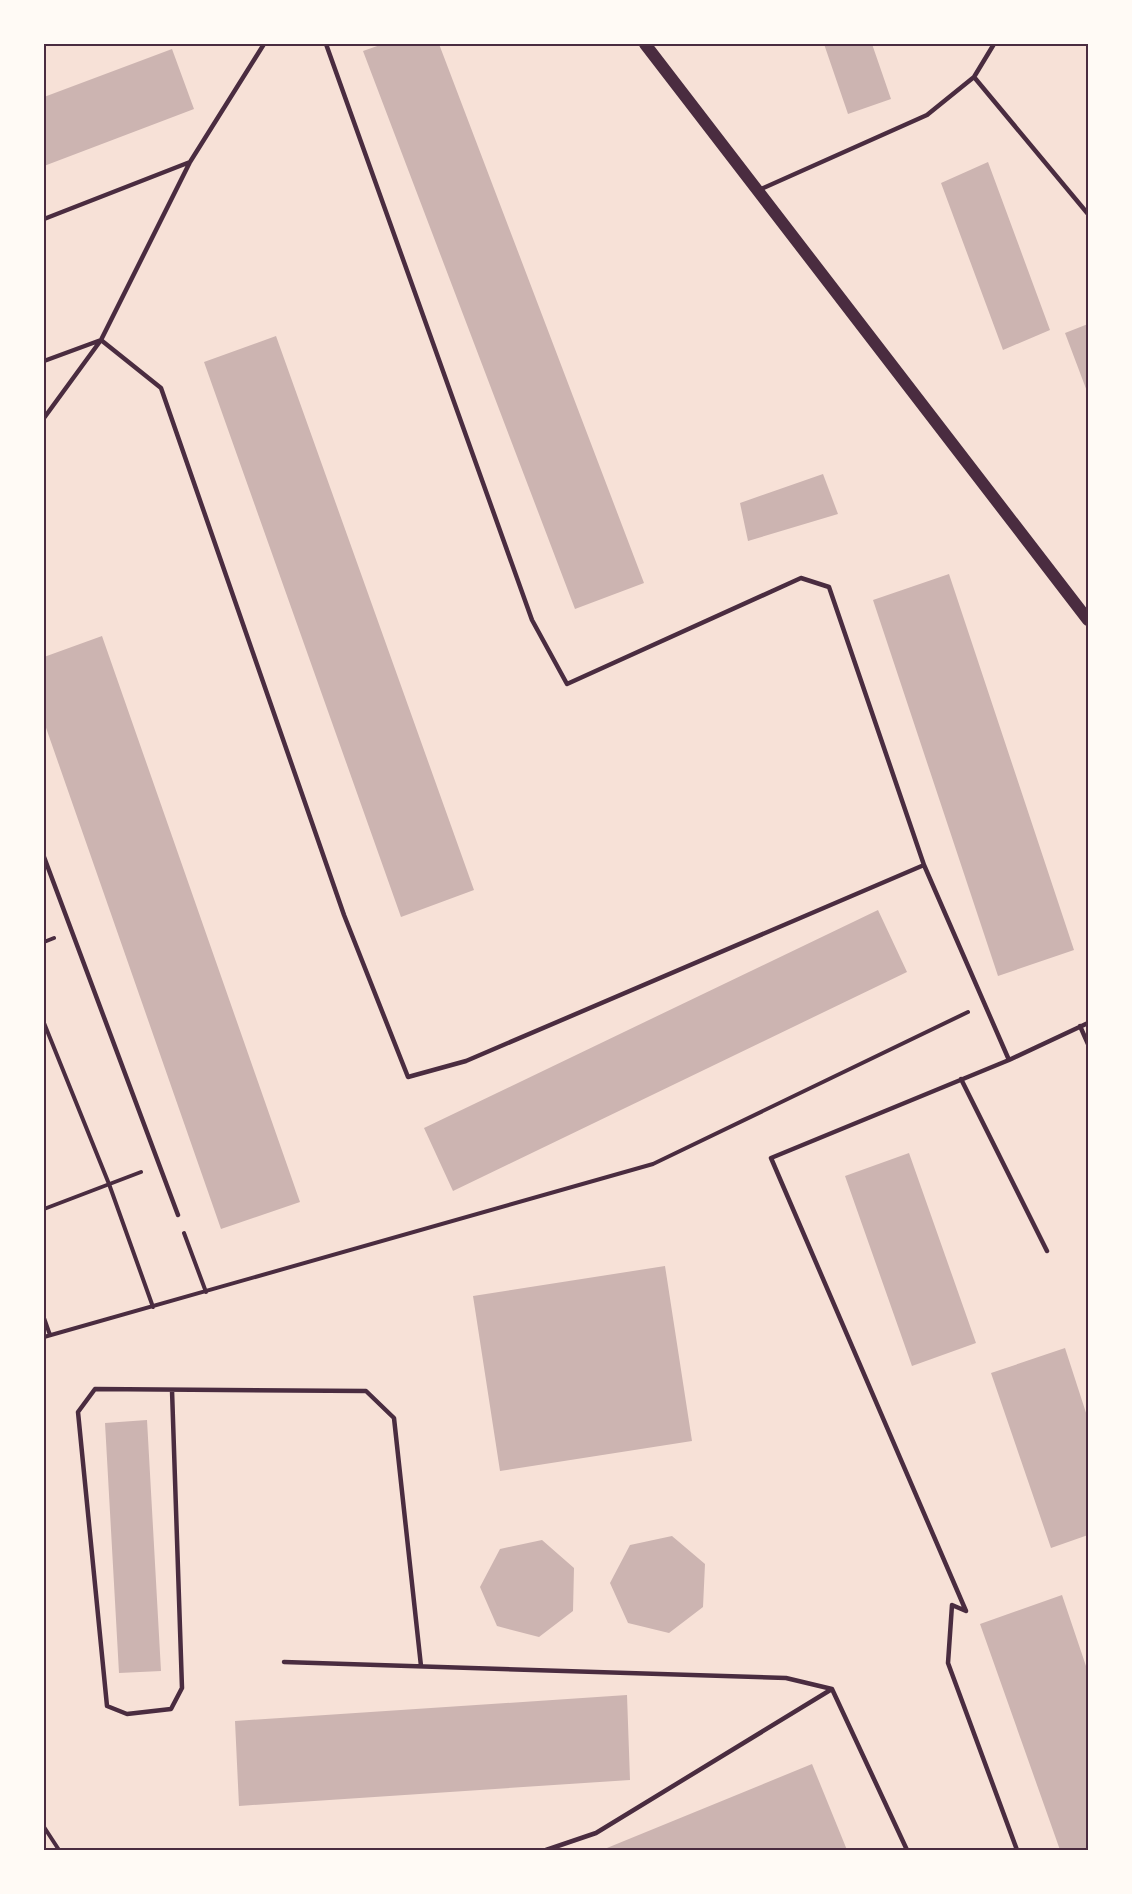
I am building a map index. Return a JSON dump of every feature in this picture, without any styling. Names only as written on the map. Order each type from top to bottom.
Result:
[{"type":"main road","points":[[645,44],[756,192],[1089,620]]},
{"type":"lane","points":[[44,418],[101,340],[190,162],[264,44]]},
{"type":"lane","points":[[326,44],[532,620],[567,684],[801,578],[829,587],[924,865],[1009,1060]]},
{"type":"lane","points":[[756,192],[927,115],[974,77],[994,44]]},
{"type":"lane","points":[[974,77],[1089,214]]},
{"type":"lane","points":[[44,219],[190,162]]},
{"type":"lane","points":[[101,340],[161,388],[344,915],[408,1077],[466,1061],[924,865]]},
{"type":"lane","points":[[44,361],[101,340]]},
{"type":"lane","points":[[44,857],[178,1215]]},
{"type":"lane","points":[[1017,1851],[948,1663],[952,1605],[966,1611],[771,1158],[1009,1060],[1089,1023]]},
{"type":"lane","points":[[1080,1026],[1089,1044]]},
{"type":"lane","points":[[962,1079],[1047,1251]]},
{"type":"lane","points":[[172,1390],[182,1689],[171,1709],[127,1714],[107,1706],[78,1412],[95,1389],[366,1391],[394,1418],[421,1666]]},
{"type":"lane","points":[[284,1662],[786,1678],[832,1689]]},
{"type":"lane","points":[[546,1851],[596,1833],[832,1689]]},
{"type":"lane","points":[[832,1689],[907,1851]]},
{"type":"path","points":[[44,1337],[653,1164],[985,1004]]},
{"type":"path","points":[[44,1023],[109,1185],[153,1307]]},
{"type":"path","points":[[44,1209],[159,1166]]},
{"type":"path","points":[[178,1215],[206,1292]]},
{"type":"path","points":[[44,1318],[50,1335]]},
{"type":"path","points":[[44,1827],[59,1851]]},
{"type":"building","points":[[383,44],[439,44],[644,583],[575,609],[363,51]]},
{"type":"building","points":[[824,44],[872,44],[891,99],[848,114]]},
{"type":"building","points":[[172,49],[194,109],[44,166],[44,97]]},
{"type":"building","points":[[988,162],[1050,330],[1003,350],[941,183]]},
{"type":"building","points":[[1088,324],[1088,394],[1065,333]]},
{"type":"building","points":[[276,336],[474,890],[401,917],[204,362]]},
{"type":"building","points":[[823,474],[838,514],[748,541],[740,503]]},
{"type":"building","points":[[949,574],[1074,950],[998,976],[873,600]]},
{"type":"building","points":[[102,636],[300,1202],[221,1229],[44,722],[44,657]]},
{"type":"building","points":[[878,910],[907,972],[453,1191],[424,1128]]},
{"type":"building","points":[[909,1153],[976,1343],[912,1366],[845,1176]]},
{"type":"building","points":[[665,1266],[692,1441],[500,1471],[473,1296]]},
{"type":"building","points":[[1065,1348],[1088,1419],[1088,1535],[1051,1548],[991,1373]]},
{"type":"building","points":[[147,1420],[161,1671],[119,1673],[105,1423]]},
{"type":"building","points":[[672,1536],[705,1564],[703,1607],[669,1633],[628,1623],[610,1583],[630,1545]]},
{"type":"building","points":[[542,1540],[574,1568],[573,1611],[539,1637],[497,1626],[480,1587],[500,1549]]},
{"type":"building","points":[[1062,1595],[1088,1672],[1088,1850],[1060,1850],[980,1624]]},
{"type":"building","points":[[627,1695],[630,1780],[239,1806],[235,1721]]},
{"type":"building","points":[[812,1764],[847,1850],[602,1850]]}]
